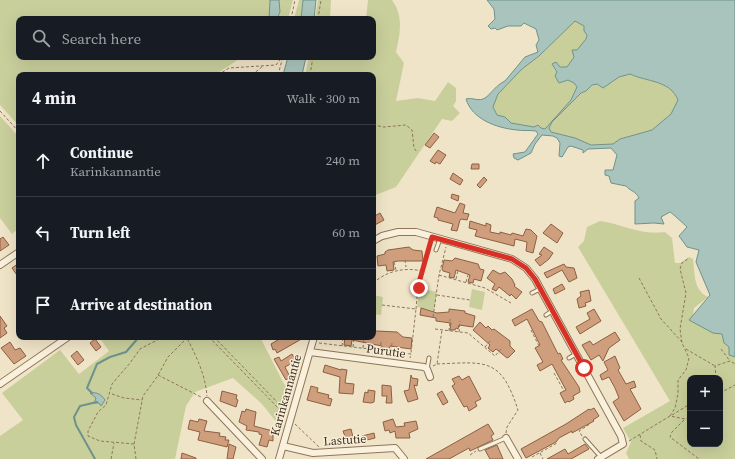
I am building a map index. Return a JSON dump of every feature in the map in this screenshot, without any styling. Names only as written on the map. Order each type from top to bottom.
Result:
[{"type":"street","points":[[376,239],[382,236],[398,232],[416,232],[512,259],[526,268],[540,289],[621,436],[623,444],[599,458]]},
{"type":"street","points":[[0,265],[16,254]]},
{"type":"street","points":[[0,375],[2,383],[64,340]]},
{"type":"street","name":"Karinkannantie","points":[[279,459],[296,404],[313,340]]},
{"type":"street","name":"Purutie","points":[[310,352],[409,365],[427,369]]},
{"type":"street","points":[[427,369],[430,377]]},
{"type":"street","points":[[207,401],[262,459]]},
{"type":"street","points":[[506,438],[518,459]]},
{"type":"street","name":"Lastutie","points":[[283,446],[313,453],[395,448],[404,459]]},
{"type":"lane","points":[[436,250],[440,239]]},
{"type":"lane","points":[[532,294],[540,289]]},
{"type":"lane","points":[[546,315],[552,311]]},
{"type":"lane","points":[[569,358],[576,354]]},
{"type":"lane","points":[[427,369],[429,358]]},
{"type":"lane","points":[[480,449],[506,438]]},
{"type":"lane","points":[[585,439],[599,458]]},
{"type":"path","points":[[292,16],[295,0]]},
{"type":"path","points":[[318,16],[320,0]]},
{"type":"path","points":[[223,72],[229,68],[276,65],[282,60]]},
{"type":"path","points":[[279,72],[282,60]]},
{"type":"path","points":[[310,72],[312,60]]},
{"type":"path","points":[[255,72],[263,65]]},
{"type":"path","points":[[0,112],[16,129]]},
{"type":"path","points":[[376,126],[384,127],[406,125],[412,130],[414,148],[417,152]]},
{"type":"path","points":[[409,365],[418,286],[432,237]]},
{"type":"path","points":[[434,317],[438,275],[448,242]]},
{"type":"path","points":[[682,343],[680,329],[686,293],[680,269],[682,262],[689,258]]},
{"type":"path","points":[[405,260],[406,268]]},
{"type":"path","points":[[394,262],[396,270]]},
{"type":"path","points":[[376,281],[396,270],[406,268],[422,271]]},
{"type":"path","points":[[455,279],[458,270]]},
{"type":"path","points":[[466,282],[468,274]]},
{"type":"path","points":[[438,275],[466,282],[495,292],[511,303]]},
{"type":"path","points":[[639,278],[661,319],[686,349],[688,358],[686,370],[678,380],[678,394],[675,408],[670,416]]},
{"type":"path","points":[[436,295],[470,300]]},
{"type":"path","points":[[382,305],[416,309]]},
{"type":"path","points":[[449,330],[450,319]]},
{"type":"path","points":[[459,332],[460,321]]},
{"type":"path","points":[[435,329],[468,333],[495,356],[501,349]]},
{"type":"path","points":[[437,364],[442,330]]},
{"type":"path","points":[[531,330],[539,346]]},
{"type":"path","points":[[134,444],[100,441],[88,436],[88,431],[98,412],[106,405],[111,394],[112,384],[140,349],[157,340]]},
{"type":"path","points":[[136,459],[134,444],[142,400],[168,357],[186,340]]},
{"type":"path","points":[[189,340],[200,363],[206,381],[207,401]]},
{"type":"path","points":[[212,340],[271,403],[324,452]]},
{"type":"path","points":[[217,340],[278,403],[296,404]]},
{"type":"path","points":[[313,340],[342,346],[411,354]]},
{"type":"path","points":[[342,346],[343,340]]},
{"type":"path","points":[[353,347],[354,340]]},
{"type":"path","points":[[362,348],[363,340]]},
{"type":"path","points":[[485,347],[491,340]]},
{"type":"path","points":[[380,350],[381,342]]},
{"type":"path","points":[[391,352],[392,343]]},
{"type":"path","points":[[686,349],[715,366],[730,361]]},
{"type":"path","points":[[721,349],[726,358],[735,364]]},
{"type":"path","points":[[427,369],[437,364],[476,362],[491,366],[502,375],[512,390],[518,410],[507,427],[506,438]]},
{"type":"path","points":[[715,366],[716,375]]},
{"type":"path","points":[[554,373],[564,391]]},
{"type":"path","points":[[158,375],[207,401]]},
{"type":"path","points":[[723,391],[735,385]]},
{"type":"path","points":[[111,394],[124,398],[142,400]]},
{"type":"path","points":[[623,444],[687,406]]},
{"type":"path","points":[[670,416],[685,419]]},
{"type":"path","points":[[685,419],[672,432],[670,437],[698,459]]},
{"type":"path","points":[[585,439],[582,438],[579,431],[590,424]]},
{"type":"path","points":[[640,435],[641,441],[655,450],[657,459]]},
{"type":"path","points":[[111,459],[114,443]]},
{"type":"path","points":[[532,457],[557,443]]},
{"type":"path","points":[[470,455],[480,449]]},
{"type":"path","points":[[540,452],[543,459]]},
{"type":"green space","points":[[0,0],[270,0],[269,16],[16,16],[16,60],[238,60],[220,72],[16,72],[16,123],[0,105]]},
{"type":"green space","points":[[279,0],[293,0],[289,16],[278,16],[280,12]]},
{"type":"green space","points":[[299,0],[303,0],[301,16],[295,16]]},
{"type":"green space","points":[[318,0],[331,0],[330,16],[315,16]]},
{"type":"green space","points":[[368,0],[392,0],[396,6],[400,19],[400,32],[396,52],[404,63],[396,101],[418,98],[435,101],[448,82],[456,88],[456,101],[453,106],[460,113],[452,121],[442,119],[396,187],[376,195],[376,72],[306,72],[308,60],[376,60],[376,16],[366,16]]},
{"type":"green space","points":[[575,21],[583,25],[586,33],[586,39],[567,67],[553,67],[557,72],[559,83],[568,80],[574,83],[577,88],[571,100],[545,129],[538,125],[534,127],[510,123],[505,117],[497,115],[493,107],[498,94],[522,69],[539,56]]},
{"type":"green space","points":[[630,74],[664,85],[674,93],[678,100],[671,114],[652,130],[620,139],[613,144],[591,145],[575,138],[551,132],[549,128],[552,122],[581,93],[586,91],[592,85],[597,84],[603,88],[619,77]]},
{"type":"green space","points":[[0,116],[16,134],[16,231],[12,234],[0,218]]},
{"type":"green space","points":[[600,221],[639,231],[656,233],[665,232],[672,238],[675,263],[680,263],[689,257],[693,259],[697,286],[703,294],[708,297],[694,308],[693,315],[690,320],[713,332],[722,334],[729,347],[729,355],[735,357],[735,459],[629,459],[626,453],[631,442],[623,428],[670,401],[578,247],[584,241],[587,227]]},
{"type":"green space","points":[[419,288],[437,292],[434,311],[417,307]]},
{"type":"green space","points":[[472,289],[485,292],[482,310],[469,307]]},
{"type":"green space","points":[[376,296],[383,297],[381,315],[376,314]]},
{"type":"green space","points":[[101,340],[262,340],[284,384],[292,387],[281,428],[262,404],[233,378],[195,392],[186,406],[175,459],[0,459],[0,436],[23,420],[2,393],[60,350],[79,374],[109,351]]},
{"type":"water","points":[[270,0],[279,0],[280,12],[278,16],[269,16]]},
{"type":"water","points":[[303,0],[316,0],[314,16],[301,16]]},
{"type":"water","points":[[487,0],[735,0],[735,357],[729,355],[729,347],[724,343],[722,334],[713,333],[689,320],[710,295],[696,262],[699,250],[687,247],[679,236],[687,227],[670,212],[661,217],[664,224],[635,224],[635,201],[639,198],[638,196],[626,186],[611,183],[609,176],[605,175],[605,170],[613,170],[617,155],[611,148],[588,149],[583,153],[583,150],[571,146],[568,147],[562,157],[559,156],[560,143],[557,138],[542,135],[535,144],[531,153],[518,160],[514,158],[513,154],[525,152],[538,134],[536,131],[509,129],[493,125],[479,117],[469,106],[466,99],[480,100],[485,98],[505,81],[525,57],[538,52],[536,45],[539,40],[536,29],[524,23],[521,26],[508,26],[497,30],[495,28],[491,29],[488,26],[495,19],[494,9]],"holes":[[[575,21],[584,26],[584,31],[587,35],[586,39],[577,50],[572,50],[574,57],[567,67],[560,67],[556,62],[552,64],[557,72],[555,76],[559,83],[568,80],[574,83],[577,87],[571,100],[545,129],[538,125],[534,127],[511,123],[505,117],[497,115],[493,107],[498,94],[522,69],[539,56]],[[630,74],[664,85],[674,93],[678,100],[671,114],[652,130],[620,139],[613,144],[591,145],[575,138],[551,132],[549,128],[552,122],[581,93],[586,91],[592,85],[597,84],[603,88],[619,77]]]},
{"type":"water","points":[[287,60],[305,60],[303,72],[284,72]]},
{"type":"water","points":[[90,393],[97,393],[105,400],[101,406],[99,403],[94,403],[96,398]]},
{"type":"building","points":[[434,133],[439,137],[430,148],[425,145]]},
{"type":"building","points":[[438,150],[446,155],[440,164],[436,162],[435,164],[430,161]]},
{"type":"building","points":[[472,164],[479,164],[479,169],[471,169]]},
{"type":"building","points":[[453,173],[463,180],[460,185],[450,179]]},
{"type":"building","points":[[484,177],[487,180],[480,188],[477,185]]},
{"type":"building","points":[[452,194],[459,196],[458,201],[451,198]]},
{"type":"building","points":[[460,203],[465,205],[463,213],[469,214],[467,220],[460,220],[457,231],[451,230],[453,224],[438,220],[438,218],[434,217],[437,207],[455,213]]},
{"type":"building","points":[[380,213],[384,220],[376,224],[376,215]]},
{"type":"building","points":[[470,221],[486,226],[486,223],[491,225],[490,232],[500,234],[500,232],[511,235],[512,233],[523,236],[526,229],[531,230],[537,236],[533,253],[526,251],[527,242],[515,239],[514,246],[475,236],[477,230],[469,228]]},
{"type":"building","points":[[551,224],[563,233],[557,243],[543,233]]},
{"type":"building","points":[[3,237],[9,245],[0,251],[0,239]]},
{"type":"building","points":[[409,247],[413,250],[422,251],[423,261],[393,262],[394,270],[387,271],[386,265],[378,266],[377,256],[385,254],[388,250]]},
{"type":"building","points":[[544,247],[553,253],[549,259],[540,266],[535,260],[542,255],[539,254]]},
{"type":"building","points":[[455,258],[478,264],[480,269],[484,270],[481,281],[474,279],[473,283],[468,282],[470,275],[456,270],[454,278],[449,277],[450,273],[443,271],[442,269],[444,260],[452,261]]},
{"type":"building","points":[[564,264],[566,267],[574,268],[577,278],[569,282],[562,270],[547,278],[544,273]]},
{"type":"building","points":[[16,265],[16,274],[12,268]]},
{"type":"building","points":[[493,270],[500,274],[505,272],[512,279],[515,285],[514,286],[522,292],[516,299],[511,294],[510,296],[499,287],[496,291],[492,289],[495,284],[487,278]]},
{"type":"building","points":[[562,284],[565,289],[555,294],[553,289]]},
{"type":"building","points":[[589,290],[591,301],[585,303],[586,306],[579,308],[577,299],[581,296],[580,292]]},
{"type":"building","points":[[421,308],[437,313],[449,312],[449,309],[465,311],[465,313],[475,316],[473,327],[459,325],[458,329],[456,328],[455,330],[450,330],[451,323],[436,321],[436,318],[420,315]]},
{"type":"building","points":[[532,309],[539,321],[542,322],[558,354],[560,353],[563,359],[561,360],[579,387],[580,392],[573,396],[574,399],[569,402],[568,401],[565,403],[560,393],[566,390],[552,364],[540,371],[537,365],[543,362],[535,348],[540,345],[527,319],[515,326],[512,320]]},
{"type":"building","points":[[594,309],[601,321],[580,334],[576,327],[590,319],[587,313]]},
{"type":"building","points":[[0,316],[7,326],[4,328],[7,333],[0,338]]},
{"type":"building","points":[[480,322],[486,328],[488,326],[492,330],[494,329],[510,341],[510,346],[515,351],[509,357],[507,358],[496,349],[493,352],[488,348],[490,345],[473,330]]},
{"type":"building","points":[[376,331],[397,332],[403,337],[412,338],[411,349],[390,346],[389,350],[382,349],[382,346],[352,340],[376,340]]},
{"type":"building","points":[[615,332],[620,340],[609,348],[603,361],[599,355],[591,360],[582,345],[590,341],[593,345]]},
{"type":"building","points":[[96,340],[101,347],[96,351],[90,343]]},
{"type":"building","points":[[278,340],[300,340],[277,353],[275,349],[273,350],[271,344]]},
{"type":"building","points":[[345,340],[352,340],[351,346],[344,345]]},
{"type":"building","points":[[10,342],[15,350],[20,348],[26,356],[14,364],[1,348]]},
{"type":"building","points":[[77,351],[84,360],[78,365],[71,356]]},
{"type":"building","points":[[292,354],[296,361],[285,367],[290,377],[286,380],[274,359],[279,357],[281,361]]},
{"type":"building","points":[[615,356],[620,368],[618,370],[626,384],[634,381],[636,387],[630,389],[641,409],[624,421],[613,402],[619,398],[615,388],[609,377],[602,380],[600,375],[608,370],[604,362]]},
{"type":"building","points":[[325,365],[341,370],[347,370],[345,383],[354,384],[353,394],[339,393],[340,377],[323,372]]},
{"type":"building","points":[[411,375],[412,378],[418,379],[417,386],[414,385],[418,399],[408,402],[404,391],[409,390]]},
{"type":"building","points":[[459,376],[462,380],[469,376],[481,399],[475,402],[477,406],[469,411],[467,406],[464,407],[452,386],[455,384],[452,379]]},
{"type":"building","points":[[382,385],[391,386],[392,403],[386,403],[387,396],[382,396]]},
{"type":"building","points":[[311,386],[318,388],[317,392],[329,395],[328,398],[332,399],[330,406],[307,400]]},
{"type":"building","points":[[368,390],[375,391],[374,402],[363,402],[365,392],[368,393]]},
{"type":"building","points":[[222,391],[237,395],[236,399],[238,400],[236,407],[220,401]]},
{"type":"building","points":[[442,391],[448,402],[443,405],[437,394]]},
{"type":"building","points":[[594,408],[599,416],[593,420],[594,421],[559,438],[556,442],[526,458],[521,449],[566,424],[589,409]]},
{"type":"building","points":[[246,409],[256,412],[254,426],[273,431],[273,441],[269,440],[267,447],[259,445],[262,435],[259,434],[259,432],[246,430],[247,426],[239,422],[242,411],[245,412]]},
{"type":"building","points":[[199,419],[207,421],[204,431],[220,433],[219,436],[226,437],[225,440],[229,440],[227,447],[198,440],[200,432],[188,429],[190,420],[198,422]]},
{"type":"building","points":[[393,419],[396,427],[405,426],[404,423],[416,421],[418,429],[409,433],[410,438],[396,438],[395,431],[390,433],[389,430],[385,431],[383,422]]},
{"type":"building","points":[[488,424],[494,434],[491,436],[493,440],[470,451],[469,448],[449,459],[426,459]]},
{"type":"building","points":[[351,429],[353,437],[346,439],[343,431]]},
{"type":"building","points":[[374,433],[375,438],[363,441],[362,436]]},
{"type":"building","points":[[229,444],[236,447],[233,459],[227,459]]},
{"type":"building","points":[[585,444],[589,449],[571,459],[547,459],[565,449],[568,454]]},
{"type":"building","points":[[497,445],[503,459],[490,459],[485,450]]},
{"type":"building","points":[[182,453],[196,458],[196,459],[181,459]]},
{"type":"waterway","points":[[92,393],[87,388],[97,364],[110,357],[126,352],[136,340]]},
{"type":"waterway","points":[[95,459],[76,425],[74,417],[80,406],[97,402]]},
{"type":"route","points":[[419,288],[418,286],[432,237],[512,259],[526,268],[535,279],[584,368]]}]
